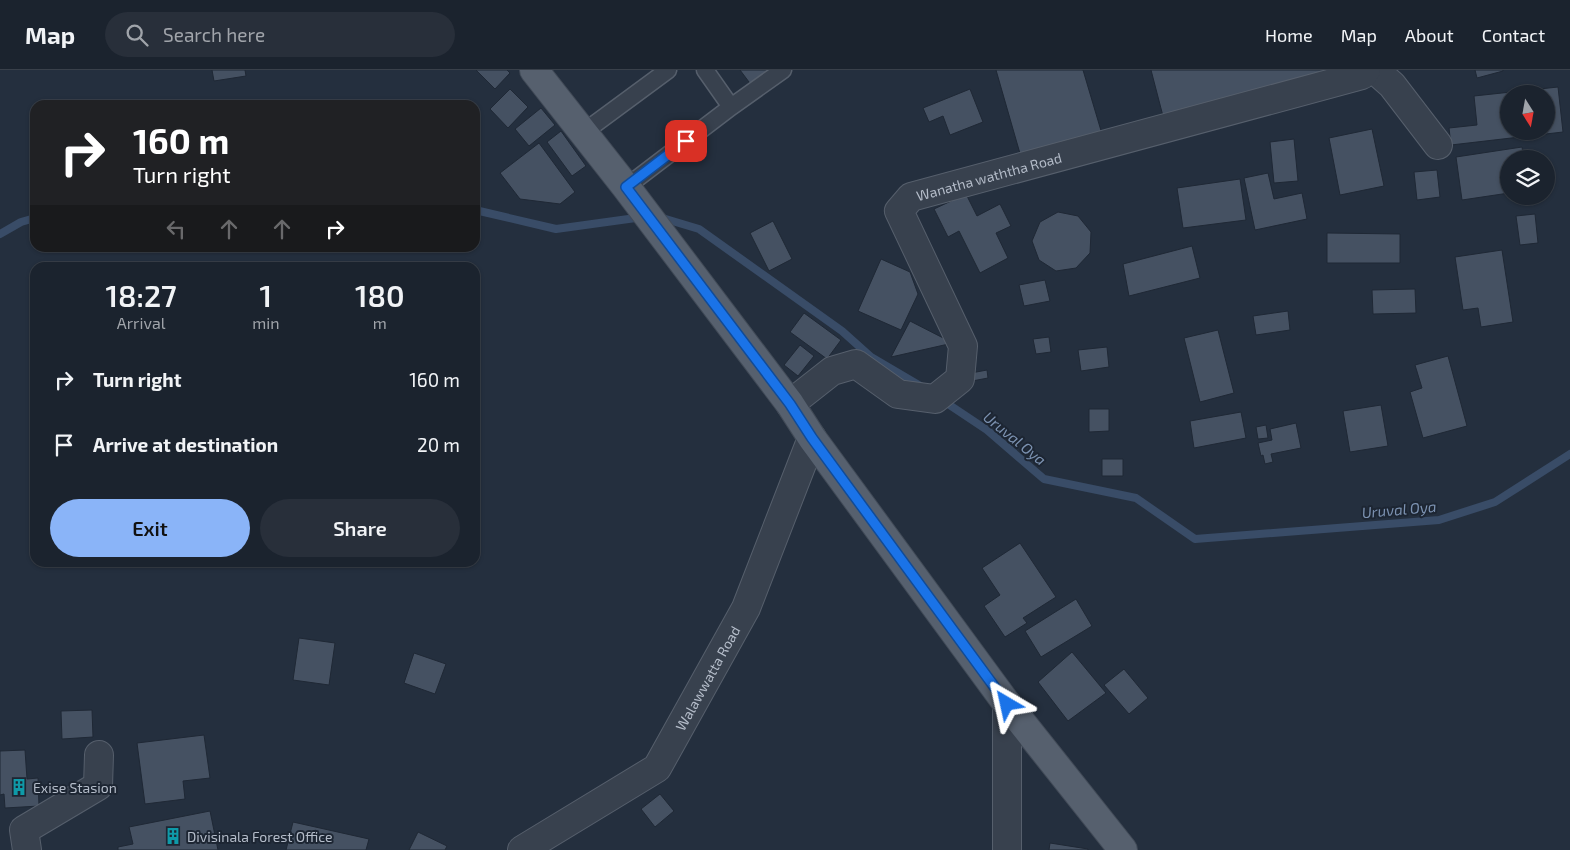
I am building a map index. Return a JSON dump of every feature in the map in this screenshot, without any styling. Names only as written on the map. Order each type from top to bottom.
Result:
[{"type":"main road","points":[[534,70],[584,132],[790,404],[812,438],[1007,704],[1123,850]]},
{"type":"street","name":"Wanatha waththa Road","points":[[790,404],[832,371],[856,364],[898,394],[917,397],[935,399],[960,379],[963,346],[899,210],[911,197],[1362,75],[1366,70]]},
{"type":"street","points":[[1375,70],[1392,85],[1438,145]]},
{"type":"street","name":"Walawwatta Road","points":[[522,850],[657,768],[746,608],[812,438]]},
{"type":"street","points":[[1006,850],[1007,704]]},
{"type":"street","points":[[27,850],[24,830],[98,786],[99,755]]},
{"type":"lane","points":[[584,132],[668,70]]},
{"type":"lane","points":[[705,70],[731,106]]},
{"type":"lane","points":[[626,187],[731,106],[783,70]]},
{"type":"building","points":[[212,70],[245,70],[246,76],[214,81]]},
{"type":"building","points":[[476,70],[507,70],[510,73],[495,89]]},
{"type":"building","points":[[740,70],[773,70],[752,86]]},
{"type":"building","points":[[996,70],[1083,70],[1102,134],[1021,157]]},
{"type":"building","points":[[1151,70],[1326,70],[1328,79],[1164,120]]},
{"type":"building","points":[[1475,70],[1503,70],[1503,71],[1477,78]]},
{"type":"building","points":[[1555,87],[1558,87],[1563,132],[1555,133]]},
{"type":"building","points":[[510,89],[528,107],[508,128],[490,109]]},
{"type":"building","points":[[970,89],[983,122],[950,135],[943,116],[929,122],[923,108]]},
{"type":"building","points":[[1500,93],[1500,139],[1451,145],[1449,128],[1477,125],[1474,96]]},
{"type":"building","points":[[541,108],[555,125],[529,146],[515,129]]},
{"type":"building","points":[[1372,129],[1384,186],[1340,195],[1329,138]]},
{"type":"building","points":[[561,131],[586,166],[572,176],[547,142]]},
{"type":"building","points":[[1294,139],[1298,181],[1274,183],[1270,142]]},
{"type":"building","points":[[539,143],[575,192],[560,204],[520,199],[500,173]]},
{"type":"building","points":[[1522,147],[1522,150],[1502,150]]},
{"type":"building","points":[[1500,150],[1500,194],[1462,200],[1456,157]]},
{"type":"building","points":[[1437,170],[1440,197],[1417,200],[1414,172]]},
{"type":"building","points":[[1268,173],[1274,199],[1302,193],[1307,219],[1255,230],[1244,178]]},
{"type":"building","points":[[1240,179],[1246,220],[1183,228],[1177,188]]},
{"type":"building","points":[[966,194],[977,216],[1000,204],[1011,226],[996,233],[1008,258],[980,273],[959,231],[948,237],[934,209]]},
{"type":"building","points":[[1058,212],[1078,216],[1091,232],[1090,253],[1076,268],[1056,271],[1039,260],[1032,241],[1040,222]]},
{"type":"building","points":[[1535,214],[1538,243],[1520,245],[1516,216]]},
{"type":"building","points":[[773,221],[792,259],[769,271],[750,233]]},
{"type":"building","points":[[1327,233],[1400,234],[1400,263],[1327,263]]},
{"type":"building","points":[[1192,246],[1200,278],[1129,296],[1123,264]]},
{"type":"building","points":[[1502,250],[1513,322],[1481,327],[1478,308],[1463,310],[1455,257]]},
{"type":"building","points":[[881,259],[910,272],[918,294],[901,330],[858,311]]},
{"type":"building","points":[[1045,280],[1050,301],[1024,306],[1019,285]]},
{"type":"building","points":[[1415,289],[1416,313],[1373,314],[1372,290]]},
{"type":"building","points":[[1288,311],[1290,330],[1256,335],[1253,316]]},
{"type":"building","points":[[804,313],[841,340],[827,359],[790,332]]},
{"type":"building","points":[[910,321],[953,343],[891,357]]},
{"type":"building","points":[[1218,330],[1234,393],[1200,402],[1184,338]]},
{"type":"building","points":[[1049,337],[1051,352],[1036,354],[1033,339]]},
{"type":"building","points":[[800,345],[814,356],[798,376],[784,365]]},
{"type":"building","points":[[1107,347],[1109,367],[1081,371],[1078,350]]},
{"type":"building","points":[[1448,356],[1467,426],[1423,438],[1410,392],[1422,388],[1415,365]]},
{"type":"building","points":[[987,370],[988,378],[972,381],[971,373]]},
{"type":"building","points":[[1381,405],[1388,446],[1350,452],[1343,411]]},
{"type":"building","points":[[1089,409],[1109,409],[1109,431],[1089,432]]},
{"type":"building","points":[[1241,412],[1246,438],[1194,448],[1190,421]]},
{"type":"building","points":[[1296,423],[1301,448],[1271,454],[1273,462],[1265,464],[1258,443],[1272,440],[1270,429]]},
{"type":"building","points":[[1266,425],[1268,438],[1258,439],[1256,427]]},
{"type":"building","points":[[1102,459],[1123,459],[1123,476],[1102,476]]},
{"type":"building","points":[[1020,543],[1056,597],[1023,618],[1027,623],[1005,637],[984,606],[1000,595],[982,568]]},
{"type":"building","points":[[1076,599],[1092,626],[1041,657],[1025,631]]},
{"type":"building","points":[[299,638],[335,643],[329,685],[293,680]]},
{"type":"building","points":[[1072,652],[1106,693],[1068,721],[1038,682]]},
{"type":"building","points":[[414,653],[446,664],[435,694],[404,683]]},
{"type":"building","points":[[1124,669],[1148,698],[1129,714],[1104,685]]},
{"type":"building","points":[[92,710],[93,737],[62,739],[61,711]]},
{"type":"building","points":[[204,735],[210,778],[183,781],[185,799],[145,804],[137,743]]},
{"type":"building","name":"Exise Stasion","points":[[25,750],[27,779],[38,778],[39,806],[5,808],[4,794],[0,795],[0,751]]},
{"type":"building","points":[[660,794],[674,811],[655,827],[641,809]]},
{"type":"building","name":"Divisinala Forest Office","points":[[210,811],[218,850],[118,850],[118,847],[133,844],[129,827]]},
{"type":"building","points":[[293,822],[369,839],[366,850],[286,850]]},
{"type":"building","points":[[418,832],[447,846],[445,850],[409,850]]},
{"type":"building","points":[[1050,843],[1088,849],[1088,850],[1049,850]]},
{"type":"waterway","name":"Uruval Oya","points":[[480,211],[556,229],[643,217]]},
{"type":"waterway","name":"Uruval Oya","points":[[659,217],[699,229],[842,331],[871,357],[922,387]]},
{"type":"waterway","name":"Uruval Oya","points":[[0,234],[21,222],[30,219]]},
{"type":"waterway","name":"Uruval Oya","points":[[942,400],[987,430],[1044,479],[1136,498],[1195,539],[1439,520],[1495,502],[1570,454]]},
{"type":"place","name":"Exise Stasion","points":[[19,787]]},
{"type":"place","name":"Divisinala Forest Office","points":[[173,836]]},
{"type":"route","points":[[686,141],[626,187],[790,404],[812,438],[1007,704]]}]
